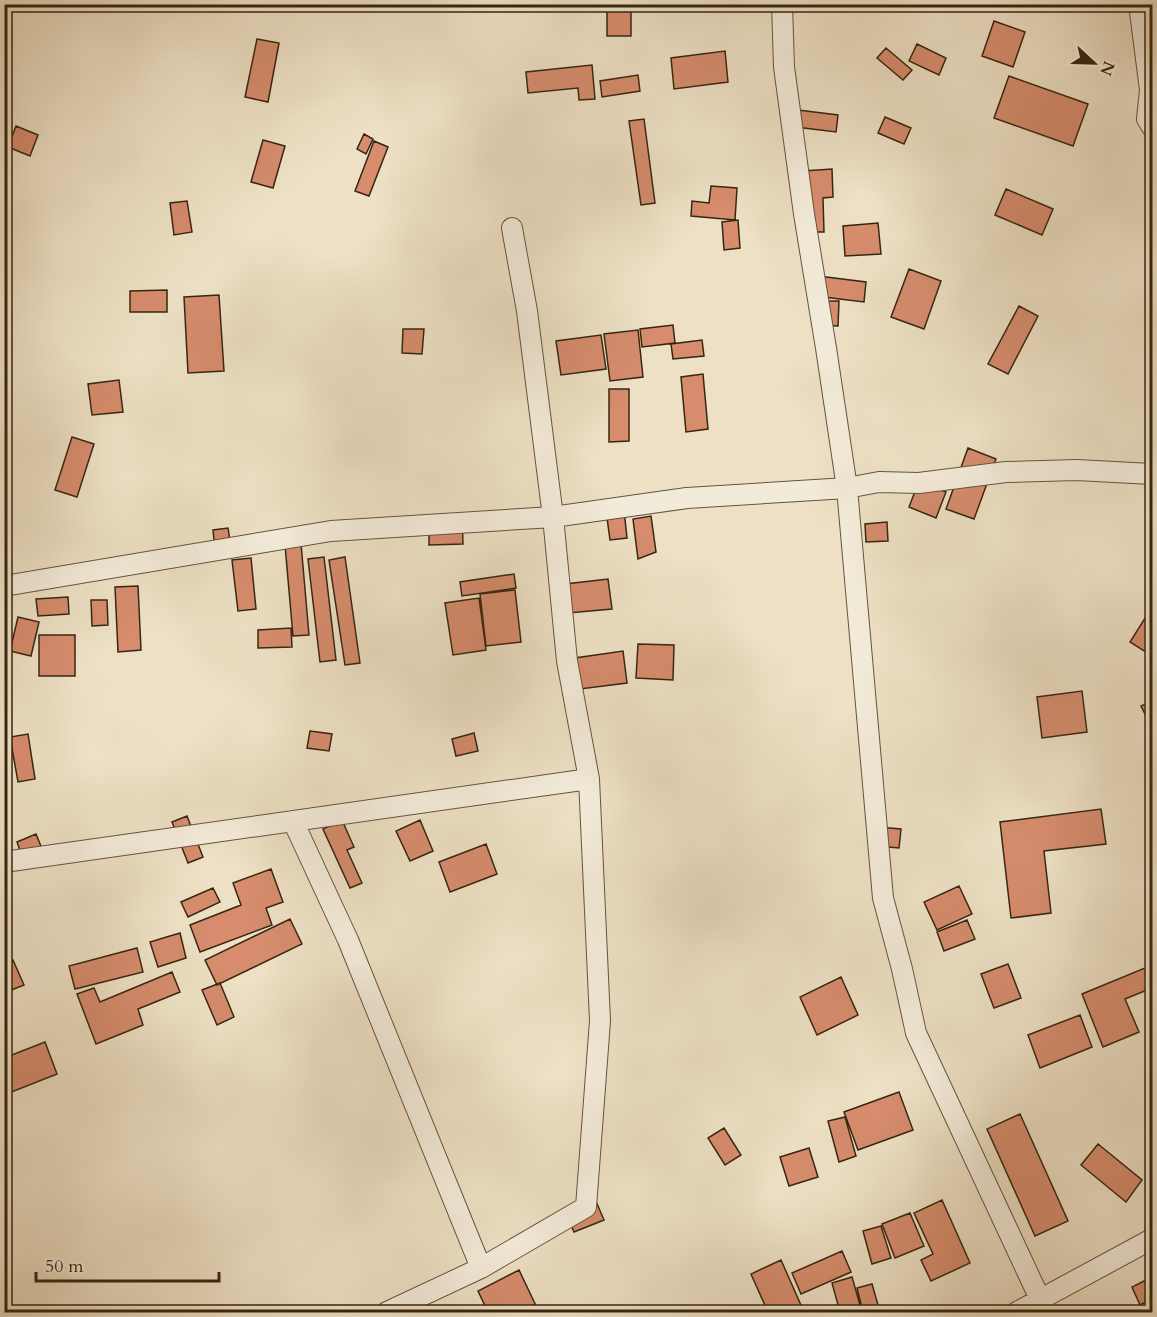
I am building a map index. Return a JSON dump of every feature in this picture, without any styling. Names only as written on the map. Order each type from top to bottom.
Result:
[{"type":"street","points":[[782,4],[784,67],[804,214],[847,488],[883,898],[916,1033],[1043,1306]]},
{"type":"street","points":[[1139,4],[1150,90],[1147,120],[1152,127]]},
{"type":"street","points":[[387,1312],[481,1268],[586,1207],[600,1021],[589,779],[567,661],[553,517],[527,311],[512,228]]},
{"type":"street","points":[[4,586],[331,531],[553,517],[687,498],[847,488],[879,482],[920,483],[1006,472],[1077,470],[1152,474]]},
{"type":"street","points":[[4,862],[589,779]]},
{"type":"street","points":[[293,821],[348,940],[481,1268]]},
{"type":"street","points":[[1017,1312],[1043,1306],[1152,1239]]},
{"type":"building","points":[[493,4],[536,4],[493,8]]},
{"type":"building","points":[[607,4],[631,4],[631,36],[607,36]]},
{"type":"building","points":[[994,21],[1025,32],[1013,67],[982,56]]},
{"type":"building","points":[[257,39],[279,43],[268,102],[245,97]]},
{"type":"building","points":[[917,44],[946,58],[939,75],[909,61]]},
{"type":"building","points":[[886,48],[912,70],[903,80],[877,58]]},
{"type":"building","points":[[725,51],[728,82],[674,89],[671,58]]},
{"type":"building","points":[[592,65],[595,99],[579,100],[578,88],[528,93],[526,72]]},
{"type":"building","points":[[638,75],[640,91],[602,97],[600,81]]},
{"type":"building","points":[[1009,76],[1088,104],[1073,146],[994,118]]},
{"type":"building","points":[[798,110],[838,115],[836,132],[796,127]]},
{"type":"building","points":[[885,117],[911,128],[904,144],[878,133]]},
{"type":"building","points":[[644,119],[655,203],[641,205],[629,121]]},
{"type":"building","points":[[16,126],[38,135],[30,156],[8,147]]},
{"type":"building","points":[[364,134],[373,139],[366,154],[357,149]]},
{"type":"building","points":[[263,140],[285,146],[273,188],[251,182]]},
{"type":"building","points":[[374,141],[388,147],[369,196],[355,191]]},
{"type":"building","points":[[832,169],[833,197],[823,198],[824,232],[805,232],[803,171]]},
{"type":"building","points":[[711,186],[737,188],[735,220],[691,216],[692,201],[709,203]]},
{"type":"building","points":[[1006,189],[1053,209],[1042,235],[995,215]]},
{"type":"building","points":[[187,201],[192,232],[174,235],[170,203]]},
{"type":"building","points":[[738,220],[740,248],[724,250],[722,222]]},
{"type":"building","points":[[878,223],[881,254],[845,256],[843,226]]},
{"type":"building","points":[[909,269],[941,281],[924,329],[891,317]]},
{"type":"building","points":[[818,276],[866,282],[864,302],[815,296]]},
{"type":"building","points":[[167,290],[167,312],[130,312],[130,291]]},
{"type":"building","points":[[219,295],[224,371],[188,373],[184,297]]},
{"type":"building","points":[[823,301],[839,301],[838,326],[821,325]]},
{"type":"building","points":[[1019,306],[1038,316],[1008,374],[988,364]]},
{"type":"building","points":[[673,325],[675,343],[642,347],[640,329]]},
{"type":"building","points":[[403,329],[424,329],[422,354],[402,353]]},
{"type":"building","points":[[638,330],[643,377],[610,381],[604,334]]},
{"type":"building","points":[[601,335],[606,369],[561,375],[556,341]]},
{"type":"building","points":[[702,340],[704,356],[673,359],[671,344]]},
{"type":"building","points":[[703,374],[708,429],[686,432],[681,377]]},
{"type":"building","points":[[119,380],[123,412],[92,415],[88,384]]},
{"type":"building","points":[[609,389],[629,389],[629,441],[609,442]]},
{"type":"building","points":[[72,437],[94,444],[77,497],[55,490]]},
{"type":"building","points":[[968,448],[996,459],[974,519],[946,509]]},
{"type":"building","points":[[919,481],[946,492],[936,518],[909,507]]},
{"type":"building","points":[[623,501],[627,538],[610,540],[605,503]]},
{"type":"building","points":[[462,514],[463,544],[429,545],[429,515]]},
{"type":"building","points":[[651,516],[656,552],[638,559],[633,519]]},
{"type":"building","points":[[887,522],[888,541],[866,542],[865,524]]},
{"type":"building","points":[[228,528],[231,547],[215,549],[213,530]]},
{"type":"building","points":[[300,532],[309,635],[293,636],[284,534]]},
{"type":"building","points":[[324,557],[336,660],[320,662],[308,559]]},
{"type":"building","points":[[345,557],[360,663],[345,665],[329,560]]},
{"type":"building","points":[[251,558],[256,609],[238,611],[232,560]]},
{"type":"building","points":[[514,574],[516,588],[462,596],[460,582]]},
{"type":"building","points":[[608,579],[612,609],[568,613],[565,584]]},
{"type":"building","points":[[138,586],[141,650],[118,652],[115,587]]},
{"type":"building","points":[[515,590],[521,642],[486,646],[480,594]]},
{"type":"building","points":[[68,597],[69,614],[38,616],[36,599]]},
{"type":"building","points":[[479,598],[486,650],[453,655],[445,603]]},
{"type":"building","points":[[91,600],[107,600],[108,625],[92,626]]},
{"type":"building","points":[[1152,607],[1152,656],[1130,642]]},
{"type":"building","points":[[18,617],[39,622],[31,656],[10,651]]},
{"type":"building","points":[[291,628],[292,647],[258,648],[258,630]]},
{"type":"building","points":[[39,635],[75,635],[75,676],[39,676]]},
{"type":"building","points":[[638,644],[674,645],[673,680],[636,678]]},
{"type":"building","points":[[623,651],[627,683],[572,690],[568,659]]},
{"type":"building","points":[[1082,691],[1087,732],[1042,738],[1037,697]]},
{"type":"building","points":[[1152,701],[1152,722],[1150,724],[1141,706]]},
{"type":"building","points":[[310,731],[332,734],[329,751],[307,748]]},
{"type":"building","points":[[474,733],[478,751],[456,756],[452,739]]},
{"type":"building","points":[[28,734],[35,779],[18,782],[10,737]]},
{"type":"building","points":[[1101,809],[1106,844],[1044,851],[1051,913],[1011,918],[1000,822]]},
{"type":"building","points":[[187,816],[203,857],[188,863],[172,822]]},
{"type":"building","points":[[342,820],[354,847],[347,850],[362,883],[350,888],[323,829]]},
{"type":"building","points":[[420,820],[433,851],[410,861],[396,831]]},
{"type":"building","points":[[877,827],[901,829],[899,848],[876,846]]},
{"type":"building","points":[[36,834],[45,856],[25,864],[17,842]]},
{"type":"building","points":[[486,844],[497,874],[450,892],[439,862]]},
{"type":"building","points":[[271,869],[283,902],[266,908],[272,925],[200,952],[190,925],[241,905],[233,883]]},
{"type":"building","points":[[959,886],[972,914],[937,930],[924,902]]},
{"type":"building","points":[[213,888],[220,902],[188,917],[181,902]]},
{"type":"building","points":[[290,919],[302,944],[217,985],[205,960]]},
{"type":"building","points":[[967,920],[975,939],[944,951],[937,932]]},
{"type":"building","points":[[180,933],[186,958],[158,967],[150,942]]},
{"type":"building","points":[[137,948],[143,972],[75,989],[69,966]]},
{"type":"building","points":[[13,960],[24,985],[4,993],[4,964]]},
{"type":"building","points":[[1008,964],[1021,998],[994,1008],[981,974]]},
{"type":"building","points":[[1152,965],[1152,988],[1125,999],[1139,1032],[1103,1047],[1082,994]]},
{"type":"building","points":[[172,972],[180,992],[138,1009],[143,1025],[96,1044],[77,994],[94,988],[100,1002]]},
{"type":"building","points":[[841,977],[858,1015],[817,1035],[800,997]]},
{"type":"building","points":[[220,983],[234,1017],[217,1025],[202,990]]},
{"type":"building","points":[[1080,1015],[1092,1047],[1040,1068],[1028,1035]]},
{"type":"building","points":[[45,1042],[57,1074],[4,1095],[4,1058]]},
{"type":"building","points":[[899,1092],[913,1130],[858,1150],[844,1112]]},
{"type":"building","points":[[1020,1114],[1068,1221],[1035,1236],[987,1129]]},
{"type":"building","points":[[845,1117],[856,1156],[839,1162],[828,1121]]},
{"type":"building","points":[[724,1128],[741,1155],[725,1165],[708,1138]]},
{"type":"building","points":[[1098,1144],[1142,1180],[1126,1202],[1081,1165]]},
{"type":"building","points":[[809,1148],[818,1177],[789,1186],[780,1157]]},
{"type":"building","points":[[595,1199],[604,1220],[574,1232],[565,1212]]},
{"type":"building","points":[[942,1200],[970,1263],[931,1281],[921,1260],[933,1254],[914,1213]]},
{"type":"building","points":[[910,1213],[924,1246],[895,1258],[882,1224]]},
{"type":"building","points":[[881,1226],[891,1258],[872,1264],[863,1231]]},
{"type":"building","points":[[842,1251],[851,1272],[801,1294],[792,1273]]},
{"type":"building","points":[[781,1260],[804,1312],[768,1312],[751,1274]]},
{"type":"building","points":[[519,1270],[539,1312],[488,1312],[478,1291]]},
{"type":"building","points":[[852,1277],[862,1312],[840,1312],[832,1283]]},
{"type":"building","points":[[1152,1277],[1152,1299],[1140,1305],[1132,1287]]},
{"type":"building","points":[[872,1284],[880,1312],[863,1312],[857,1288]]}]
